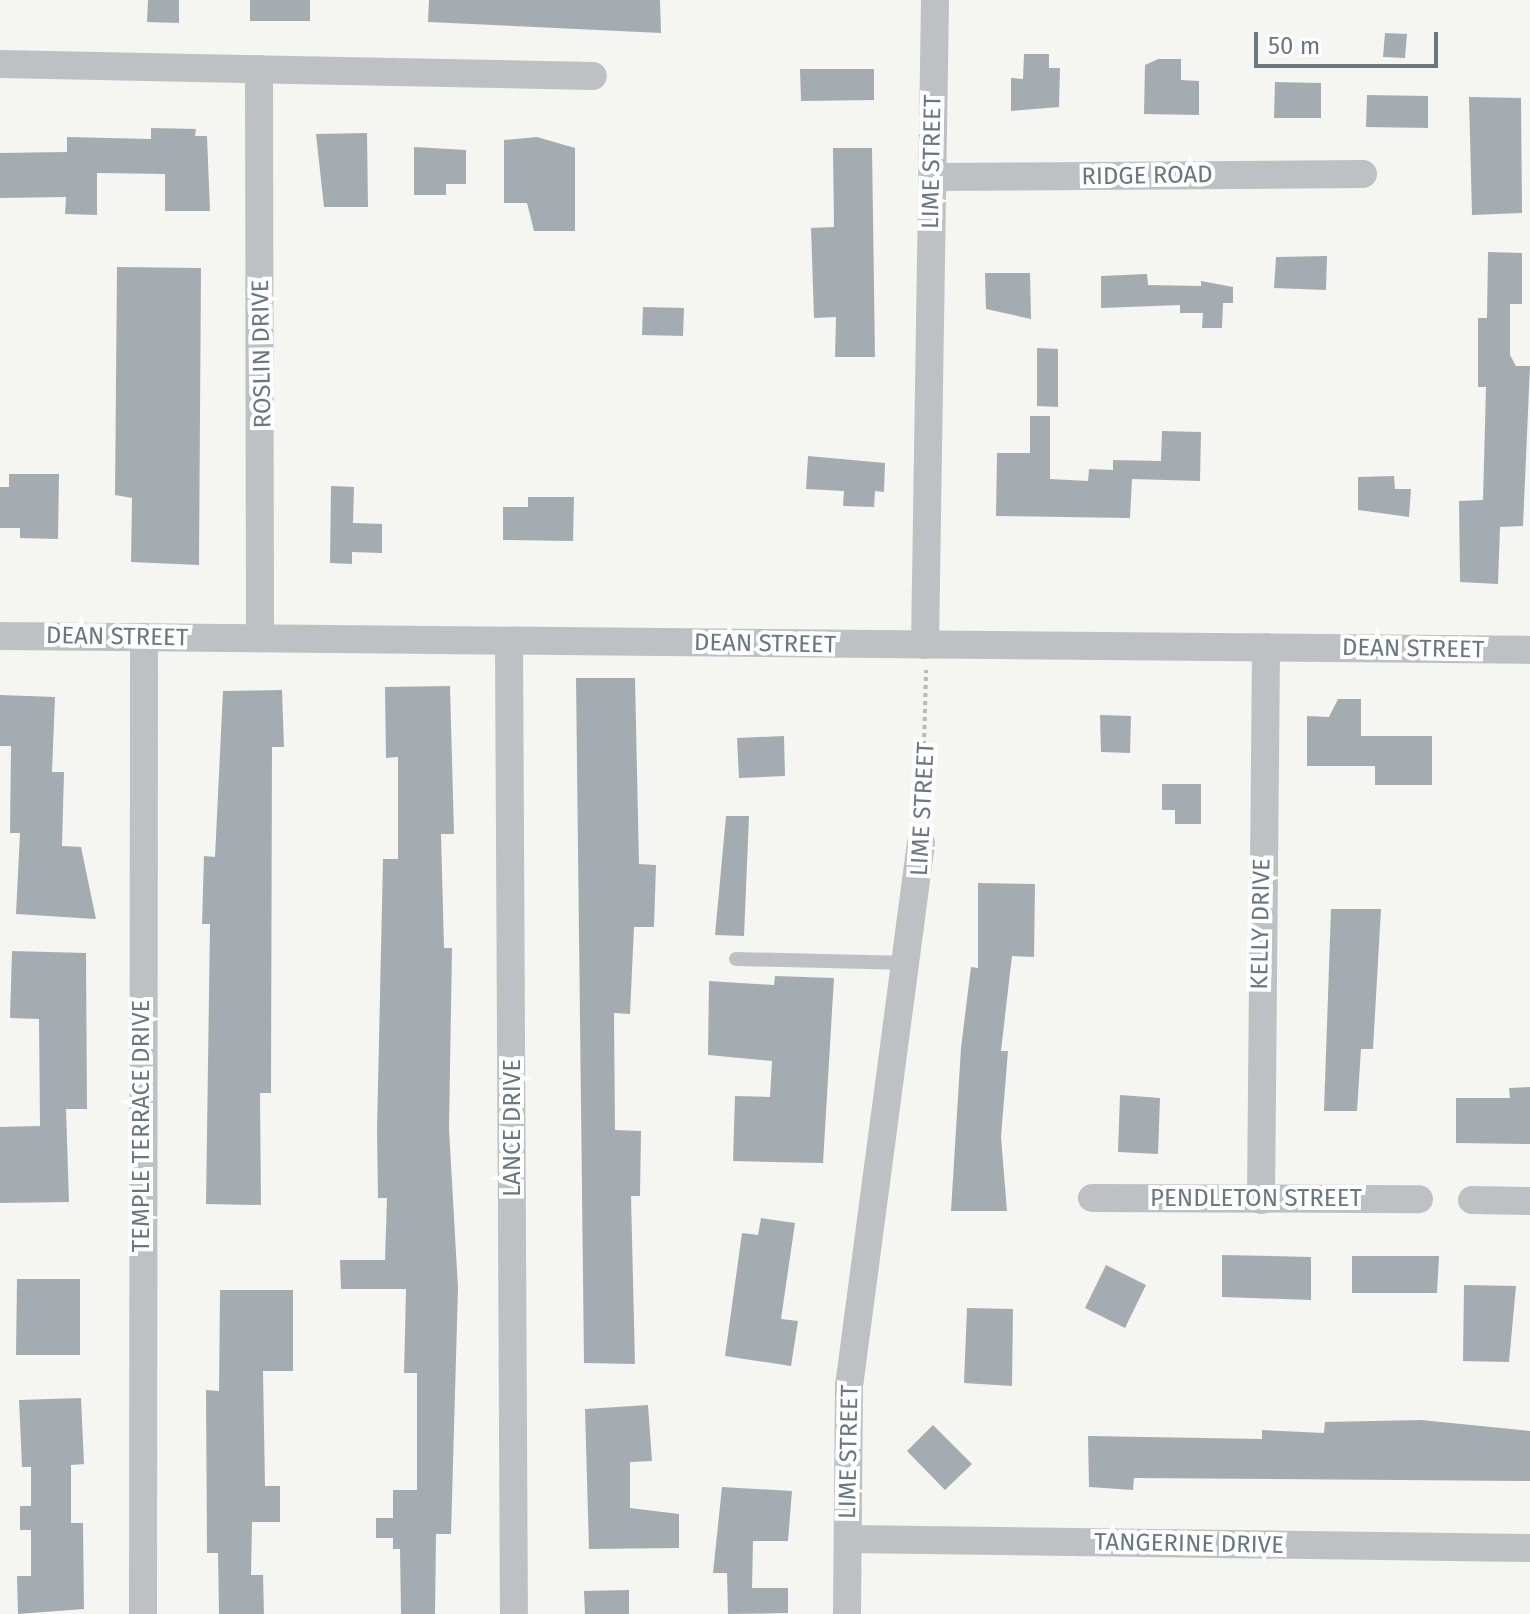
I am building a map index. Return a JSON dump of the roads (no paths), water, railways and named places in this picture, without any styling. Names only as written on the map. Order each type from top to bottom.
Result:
[{"type":"street","name":"LIME STREET","points":[[925,645],[935,0]]},
{"type":"street","points":[[0,64],[593,76]]},
{"type":"street","name":"ROSLIN DRIVE","points":[[259,69],[260,638]]},
{"type":"street","name":"RIDGE ROAD","points":[[932,177],[1363,174]]},
{"type":"street","name":"DEAN STREET","points":[[0,636],[1530,650]]},
{"type":"street","name":"TEMPLE TERRACE DRIVE","points":[[143,1614],[144,637]]},
{"type":"street","name":"LANCE DRIVE","points":[[509,641],[514,1614]]},
{"type":"street","name":"KELLY DRIVE","points":[[1261,1200],[1266,647]]},
{"type":"street","name":"LIME STREET","points":[[847,1614],[849,1386],[910,963],[921,843]]},
{"type":"street","name":"PENDLETON STREET","points":[[1092,1198],[1419,1199]]},
{"type":"street","points":[[1472,1200],[1530,1201]]},
{"type":"street","name":"TANGERINE DRIVE","points":[[848,1539],[1530,1548]]},
{"type":"lane","points":[[736,959],[910,963]]}]
